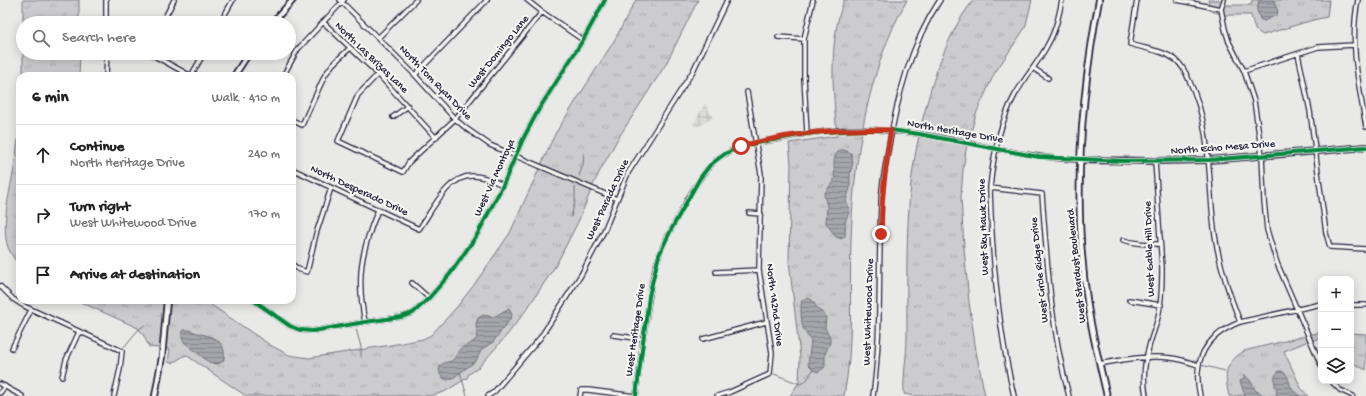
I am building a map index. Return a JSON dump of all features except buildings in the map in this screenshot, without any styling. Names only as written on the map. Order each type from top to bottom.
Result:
[{"type":"street","points":[[106,0],[106,16]]},
{"type":"street","points":[[224,16],[232,0]]},
{"type":"street","points":[[278,16],[293,0]]},
{"type":"street","points":[[378,38],[416,0]]},
{"type":"street","points":[[415,75],[487,0]]},
{"type":"street","points":[[527,0],[583,40]]},
{"type":"street","name":"West Via Montoya","points":[[258,304],[290,326],[300,330],[313,331],[401,317],[413,313],[421,308],[450,274],[477,235],[503,185],[539,109],[583,40],[605,0]]},
{"type":"street","name":"West Parada Drive","points":[[488,396],[494,392],[540,338],[571,292],[593,253],[628,173],[693,71],[727,0]]},
{"type":"street","points":[[808,133],[804,78],[804,39],[813,0]]},
{"type":"street","name":"West Whitewood Drive","points":[[873,396],[878,362],[881,204],[883,175],[891,130],[913,52],[923,29],[940,0]]},
{"type":"street","name":"West Sky Hawk Drive","points":[[1014,396],[997,301],[992,245],[990,188],[995,149],[1004,119],[1010,106],[1049,43],[1055,29],[1062,0]]},
{"type":"street","name":"West Stardust Boulevard","points":[[1099,0],[1088,63],[1082,120],[1080,160],[1081,235],[1088,306],[1099,364],[1107,396]]},
{"type":"street","points":[[1137,0],[1130,44],[1162,52],[1176,60],[1182,66],[1199,103],[1205,128],[1209,160],[1215,236],[1222,268],[1240,322]]},
{"type":"street","points":[[1177,0],[1221,9]]},
{"type":"street","points":[[1224,0],[1221,9],[1225,29],[1229,42],[1244,71],[1254,101],[1262,155],[1267,230],[1277,263],[1318,358]]},
{"type":"street","points":[[1358,0],[1354,45],[1366,127]]},
{"type":"street","points":[[165,16],[172,1]]},
{"type":"street","points":[[296,53],[342,1]]},
{"type":"street","name":"North Tom Ryan Drive","points":[[342,1],[415,75],[455,120],[490,145],[617,199]]},
{"type":"street","name":"West Domingo Lane","points":[[378,74],[363,88],[354,101],[338,141],[402,172],[409,162],[455,120],[542,12]]},
{"type":"street","name":"North Las Brizas Lane","points":[[322,22],[378,74],[436,138]]},
{"type":"street","points":[[778,36],[804,39]]},
{"type":"street","points":[[1244,71],[1318,47],[1354,45]]},
{"type":"street","points":[[296,122],[302,125],[325,75],[333,64],[350,48]]},
{"type":"street","points":[[1298,54],[1310,111],[1326,233],[1330,247],[1366,250]]},
{"type":"street","points":[[106,72],[107,60]]},
{"type":"street","points":[[162,60],[184,72]]},
{"type":"street","points":[[193,72],[200,60]]},
{"type":"street","points":[[237,72],[244,60]]},
{"type":"street","points":[[285,72],[292,60]]},
{"type":"street","points":[[1033,68],[1048,78]]},
{"type":"street","name":"North 142nd Drive","points":[[731,394],[770,374],[772,354],[759,270],[761,174],[748,92]]},
{"type":"street","name":"North Las Brizas Lane","points":[[393,117],[408,106]]},
{"type":"street","name":"North Heritage Drive","points":[[756,143],[808,133],[843,130],[891,130],[1039,157],[1080,160]]},
{"type":"street","name":"West Heritage Drive","points":[[635,396],[650,289],[659,255],[700,178],[710,166],[726,153],[736,148],[756,143]]},
{"type":"street","name":"North Echo Mesa Drive","points":[[1080,160],[1209,160],[1366,147]]},
{"type":"street","name":"West Gable Hill Drive","points":[[1146,396],[1144,385],[1146,357],[1161,305],[1162,268],[1155,161]]},
{"type":"street","points":[[469,170],[469,176],[484,178],[503,185]]},
{"type":"street","name":"North Desperado Drive","points":[[296,171],[419,229],[446,188],[456,180],[469,176]]},
{"type":"street","points":[[296,267],[307,272],[323,209],[331,188]]},
{"type":"street","name":"West Circle Ridge Drive","points":[[990,188],[1042,194],[1051,302],[1056,339],[1069,396]]},
{"type":"street","points":[[365,322],[360,290],[361,270],[369,232],[378,210]]},
{"type":"street","points":[[749,213],[761,214]]},
{"type":"street","points":[[1123,240],[1132,243],[1160,244]]},
{"type":"street","points":[[716,272],[759,270]]},
{"type":"street","points":[[412,283],[429,298]]},
{"type":"street","points":[[0,286],[16,301]]},
{"type":"street","points":[[1129,300],[1161,305]]},
{"type":"street","points":[[21,304],[31,310],[122,351],[114,396]]},
{"type":"street","points":[[155,396],[161,364],[167,304]]},
{"type":"street","points":[[1200,396],[1198,385],[1198,365],[1204,350],[1216,336],[1228,327],[1240,322],[1296,308],[1318,304]]},
{"type":"street","points":[[1354,305],[1366,305]]},
{"type":"street","points":[[12,348],[31,310]]},
{"type":"street","points":[[704,339],[766,322]]},
{"type":"street","points":[[62,378],[66,360],[79,332]]},
{"type":"street","points":[[613,335],[643,339]]},
{"type":"street","points":[[1099,364],[1146,357],[1169,358],[1198,365]]},
{"type":"street","points":[[0,384],[22,396]]},
{"type":"street","points":[[1334,384],[1340,390],[1354,396]]},
{"type":"street","points":[[0,393],[5,386]]},
{"type":"street","points":[[580,396],[581,390],[588,390],[635,396]]},
{"type":"street","points":[[494,392],[498,396]]},
{"type":"street","points":[[716,396],[731,394]]},
{"type":"shaded area","points":[[1259,0],[1274,0],[1278,11],[1277,15],[1264,21],[1260,19],[1257,10]]},
{"type":"shaded area","points":[[705,103],[713,118],[697,127],[693,125]]},
{"type":"shaded area","points":[[840,150],[851,153],[853,163],[850,173],[850,188],[846,201],[850,211],[846,221],[845,236],[842,239],[836,237],[826,223],[827,207],[824,194],[834,180],[834,160]]},
{"type":"shaded area","points":[[808,298],[812,300],[818,309],[826,316],[825,328],[830,338],[830,343],[825,354],[825,367],[818,372],[813,370],[808,365],[811,341],[803,327],[801,306],[802,300]]},
{"type":"shaded area","points":[[509,308],[512,315],[511,318],[493,342],[482,349],[476,361],[453,378],[447,380],[444,379],[439,370],[441,365],[453,360],[460,349],[477,338],[476,324],[478,318],[483,315],[494,317]]},
{"type":"shaded area","points":[[184,330],[189,330],[210,337],[219,342],[224,351],[223,361],[218,364],[210,363],[184,342],[182,333]]},
{"type":"shaded area","points":[[1279,371],[1282,371],[1288,377],[1292,389],[1300,396],[1276,396],[1277,392],[1274,380]]},
{"type":"shaded area","points":[[1244,375],[1250,380],[1255,390],[1265,396],[1245,396],[1240,381],[1244,378]]},
{"type":"green space","points":[[23,0],[79,0],[79,16],[23,16]]},
{"type":"green space","points":[[636,0],[698,0],[666,64],[617,140],[601,169],[579,220],[556,265],[527,309],[507,335],[478,368],[469,374],[467,378],[444,392],[429,396],[246,396],[186,355],[172,363],[168,362],[170,349],[149,347],[138,328],[85,304],[210,304],[270,345],[289,355],[309,358],[423,339],[431,335],[456,308],[510,233],[555,134],[614,41]]},
{"type":"green space","points":[[844,0],[907,0],[893,27],[872,87],[859,149],[852,212],[850,338],[844,396],[790,396],[799,382],[800,357],[789,261],[791,164],[789,143],[837,136],[833,67],[836,33]]},
{"type":"green space","points":[[974,0],[1032,0],[1025,28],[994,74],[976,114],[966,150],[963,170],[961,197],[969,302],[976,351],[985,396],[915,396],[904,394],[907,343],[907,271],[910,188],[923,118],[938,67],[958,23]]},
{"type":"green space","points":[[1208,0],[1219,0],[1227,5],[1251,5],[1252,0],[1329,0],[1327,17],[1263,35],[1255,30],[1251,15],[1220,15],[1211,11]]},
{"type":"green space","points":[[23,60],[80,60],[79,72],[23,72]]},
{"type":"green space","points":[[16,155],[16,261],[9,250],[5,230]]},
{"type":"green space","points":[[1318,333],[1318,339],[1284,351],[1301,388],[1308,396],[1229,396],[1226,382],[1227,370],[1233,360],[1244,351]]},
{"type":"green space","points":[[1354,333],[1366,334],[1366,370],[1354,364]]},
{"type":"waterway","points":[[579,176],[583,165],[584,153]]},
{"type":"waterway","points":[[571,217],[575,201],[575,187]]},
{"type":"waterway","points":[[124,347],[138,330],[145,325]]},
{"type":"waterway","points":[[356,329],[361,347],[361,357]]},
{"type":"waterway","points":[[1201,365],[1225,371]]},
{"type":"waterway","points":[[774,374],[800,384],[806,381],[813,370]]},
{"type":"waterway","points":[[460,372],[467,396]]},
{"type":"cycle path","points":[[259,304],[290,326],[300,330],[313,331],[401,317],[413,313],[429,298],[450,274],[477,235],[503,185],[523,139],[539,109],[583,40],[605,0]]},
{"type":"cycle path","points":[[636,396],[649,296],[659,255],[672,228],[700,178],[710,165],[726,153],[746,145],[822,132],[891,130],[1039,157],[1123,161],[1209,160],[1366,147]]},
{"type":"route","points":[[741,146],[822,132],[843,130],[891,130],[883,175],[881,234]]}]
